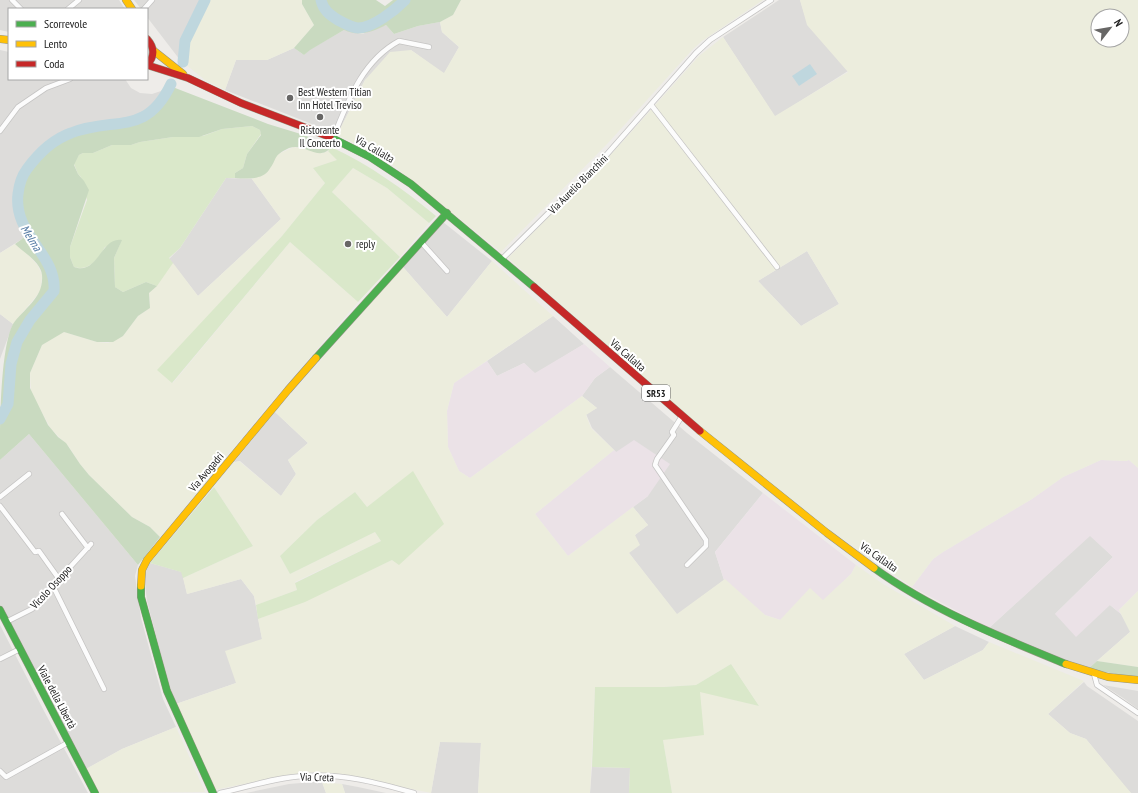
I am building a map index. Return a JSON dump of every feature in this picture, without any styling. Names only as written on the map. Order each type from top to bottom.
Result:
[{"type":"main road","points":[[148,40],[154,51],[152,60],[148,64]]},
{"type":"main road","name":"Via Callalta","points":[[154,51],[188,78]]},
{"type":"main road","name":"Via Callalta","points":[[148,65],[188,78],[241,103],[333,138],[376,161],[411,184],[502,260],[682,416],[827,533],[884,575],[948,613],[990,633],[1094,674],[1138,680]]},
{"type":"main road","name":"Via Avogadri","points":[[213,793],[167,691],[141,597],[142,570],[147,560],[288,390],[447,213]]},
{"type":"main road","name":"Viale della Libertà","points":[[0,610],[95,793]]},
{"type":"street","points":[[12,0],[20,8]]},
{"type":"street","points":[[69,8],[79,0]]},
{"type":"street","points":[[145,8],[152,0]]},
{"type":"street","name":"Via Aurelio Bianchini","points":[[502,260],[601,161],[652,106],[696,53],[710,40],[771,0]]},
{"type":"street","points":[[333,138],[354,87],[385,48],[399,41],[429,47]]},
{"type":"street","points":[[0,131],[18,107],[46,88],[67,80]]},
{"type":"street","points":[[652,106],[777,267]]},
{"type":"street","points":[[421,242],[447,271]]},
{"type":"street","points":[[682,416],[672,432],[674,435],[657,459],[655,466],[706,540],[706,546],[687,565]]},
{"type":"street","points":[[0,497],[29,474]]},
{"type":"street","points":[[0,506],[35,552],[39,551],[59,579]]},
{"type":"street","name":"Vicolo Osoppo","points":[[6,622],[32,609],[89,546],[62,514]]},
{"type":"street","points":[[53,586],[104,688]]},
{"type":"street","points":[[0,659],[20,649]]},
{"type":"street","points":[[1094,674],[1097,685],[1138,713]]},
{"type":"street","points":[[0,771],[6,777],[69,742]]},
{"type":"street","name":"Via Creta","points":[[220,793],[305,776],[350,778],[414,793]]},
{"type":"shaded area","points":[[0,0],[119,0],[124,8],[8,8],[8,32],[0,30]]},
{"type":"shaded area","points":[[134,0],[201,0],[183,34],[180,60],[148,18],[148,8],[140,8]]},
{"type":"shaded area","points":[[779,0],[800,0],[808,25],[848,71],[775,117],[723,37]]},
{"type":"shaded area","points":[[440,22],[442,32],[459,47],[444,74],[411,50],[365,80],[337,135],[225,90],[236,60],[267,60],[294,48],[304,55],[309,50],[344,30],[362,34],[386,25],[394,34],[418,26]]},
{"type":"shaded area","points":[[0,50],[8,52],[8,80],[126,80],[131,88],[140,93],[152,94],[161,91],[165,93],[155,106],[138,118],[69,131],[51,141],[21,173],[15,203],[17,216],[25,234],[22,239],[0,253]]},
{"type":"shaded area","points":[[226,178],[252,179],[281,219],[198,296],[169,259],[180,248]]},
{"type":"shaded area","points":[[443,222],[492,261],[447,317],[403,267]]},
{"type":"shaded area","points":[[807,251],[839,304],[801,326],[758,281]]},
{"type":"shaded area","points":[[0,314],[13,324],[0,359]]},
{"type":"shaded area","points":[[553,316],[584,344],[535,374],[524,363],[497,376],[487,361]]},
{"type":"shaded area","points":[[584,344],[610,367],[595,378],[582,396],[470,478],[459,471],[448,447],[447,411],[454,383],[487,361],[497,376],[524,363],[535,373]]},
{"type":"shaded area","points":[[610,367],[687,433],[763,493],[715,552],[724,580],[677,615],[629,553],[635,535],[648,525],[633,507],[648,496],[615,451],[592,428],[586,414],[597,408],[582,396],[595,378]]},
{"type":"shaded area","points":[[275,412],[308,443],[288,460],[296,474],[281,496],[240,461],[234,462]]},
{"type":"shaded area","points":[[29,434],[138,565],[135,576],[141,618],[163,699],[176,727],[122,749],[86,769],[0,605],[0,460]]},
{"type":"shaded area","points":[[634,440],[670,464],[648,496],[568,556],[535,514],[614,450],[616,452]]},
{"type":"shaded area","points":[[1101,460],[1129,460],[1138,468],[1138,591],[1119,610],[1121,614],[1110,605],[1076,637],[1055,614],[1113,557],[1090,536],[989,628],[912,587],[933,559],[943,552],[1032,499],[1063,477]]},
{"type":"shaded area","points":[[763,493],[856,565],[851,574],[823,601],[810,589],[781,620],[765,615],[724,580],[715,552]]},
{"type":"shaded area","points":[[1090,535],[1113,557],[1055,614],[1110,605],[1121,614],[1131,631],[1088,669],[989,628]]},
{"type":"shaded area","points":[[150,563],[182,572],[187,594],[241,579],[254,596],[262,639],[236,683],[176,704],[167,678],[147,601],[144,576]]},
{"type":"shaded area","points":[[0,625],[44,711],[88,793],[0,793]]},
{"type":"shaded area","points":[[955,626],[989,642],[983,650],[924,680],[904,654]]},
{"type":"shaded area","points":[[1084,682],[1087,686],[1138,721],[1138,793],[1131,793],[1126,788],[1086,739],[1070,733],[1048,714]]},
{"type":"shaded area","points":[[1103,685],[1138,691],[1138,709],[1123,698]]},
{"type":"shaded area","points":[[440,742],[481,742],[478,793],[431,793]]},
{"type":"shaded area","points":[[592,767],[630,768],[629,793],[590,793]]},
{"type":"shaded area","points":[[322,782],[326,793],[246,793],[289,784]]},
{"type":"shaded area","points":[[342,784],[358,787],[386,793],[345,793]]},
{"type":"green space","points":[[201,0],[302,0],[302,4],[314,25],[294,48],[267,60],[236,60],[225,90],[205,80],[180,60],[183,34]]},
{"type":"green space","points":[[302,0],[376,0],[385,6],[393,0],[461,0],[453,15],[440,22],[418,26],[394,34],[386,25],[365,33],[355,33],[344,30],[304,55],[294,48],[314,25],[302,4]]},
{"type":"green space","points":[[461,0],[763,0],[702,41],[693,49],[609,142],[501,252],[394,166],[337,135],[365,80],[390,52],[411,50],[444,73],[459,47],[442,32],[440,22],[453,15]]},
{"type":"green space","points":[[800,0],[1138,0],[1138,468],[1129,460],[1101,460],[1063,477],[1032,499],[933,559],[912,587],[834,533],[698,425],[508,258],[616,149],[699,56],[723,37],[775,116],[848,72],[807,25]],"holes":[[[807,251],[839,304],[801,326],[758,281]]]},
{"type":"green space","points":[[170,86],[268,124],[304,135],[331,147],[322,153],[295,147],[289,148],[278,155],[269,170],[262,176],[249,179],[235,178],[235,173],[243,168],[247,154],[261,135],[260,130],[252,126],[222,129],[199,137],[173,137],[140,142],[131,145],[112,145],[93,153],[83,153],[79,155],[74,165],[78,174],[89,190],[70,247],[70,257],[74,267],[82,268],[89,266],[109,244],[115,240],[122,240],[114,258],[115,287],[123,292],[146,282],[157,286],[149,293],[150,308],[138,316],[123,336],[113,342],[97,342],[64,332],[42,345],[30,373],[30,388],[48,425],[58,437],[66,443],[89,475],[132,517],[150,527],[160,537],[138,565],[29,434],[0,460],[3,369],[5,351],[13,324],[37,296],[42,283],[41,270],[31,258],[15,244],[22,239],[25,234],[16,211],[15,201],[18,182],[23,173],[41,151],[51,141],[59,136],[72,130],[88,128],[106,123],[124,122],[137,119],[148,112],[157,103],[165,93],[161,91]]},
{"type":"green space","points":[[252,126],[260,130],[261,134],[247,154],[243,168],[235,173],[235,178],[226,178],[180,248],[169,258],[173,263],[157,286],[146,282],[123,292],[115,287],[114,258],[120,244],[105,247],[97,259],[89,266],[84,268],[74,267],[70,257],[70,247],[87,200],[81,177],[78,174],[74,164],[79,155],[83,153],[93,153],[112,145],[131,145],[140,142],[173,137],[203,136],[222,129]]},
{"type":"green space","points":[[294,147],[323,153],[328,151],[338,160],[313,168],[325,183],[282,236],[158,370],[173,383],[290,242],[358,302],[272,401],[160,537],[150,527],[132,517],[89,475],[69,447],[51,429],[31,393],[30,373],[42,345],[64,332],[97,342],[108,343],[123,336],[138,316],[146,311],[150,303],[149,293],[173,263],[198,296],[281,219],[252,179],[266,173],[276,155]]},
{"type":"green space","points":[[331,147],[386,178],[436,216],[429,223],[387,188],[353,168],[332,192],[400,257],[358,302],[290,242],[172,383],[157,370],[282,236],[325,183],[313,168],[337,160],[328,151]]},
{"type":"green space","points":[[353,168],[387,188],[429,223],[400,257],[332,192]]},
{"type":"green space","points":[[15,244],[25,251],[38,266],[42,275],[41,290],[13,324],[0,314],[0,253]]},
{"type":"green space","points":[[492,261],[553,316],[454,383],[447,411],[448,447],[459,471],[470,478],[582,396],[597,408],[586,415],[591,428],[614,450],[535,514],[568,556],[633,507],[648,525],[635,535],[640,545],[629,553],[677,614],[725,579],[765,615],[780,620],[810,588],[823,600],[851,574],[856,565],[883,584],[955,626],[904,654],[924,680],[983,650],[989,642],[1084,681],[1048,714],[1070,733],[1086,739],[1131,793],[672,793],[663,740],[700,691],[759,706],[731,664],[696,685],[664,687],[595,687],[590,793],[478,793],[481,743],[440,742],[431,793],[339,774],[314,772],[288,775],[214,790],[176,704],[236,683],[225,651],[262,639],[258,619],[305,601],[392,560],[443,524],[413,472],[367,507],[355,492],[317,520],[280,556],[290,574],[375,532],[381,541],[295,582],[297,590],[256,605],[254,596],[241,579],[187,594],[183,578],[253,546],[214,487],[233,463],[239,461],[281,496],[296,474],[288,460],[308,443],[275,412],[403,267],[447,317]]},
{"type":"green space","points":[[413,471],[444,524],[399,565],[392,560],[305,602],[258,619],[256,605],[297,590],[295,583],[381,541],[375,532],[290,574],[280,556],[317,520],[355,492],[367,507]]},
{"type":"green space","points":[[214,487],[253,546],[183,578],[181,572],[150,563]]},
{"type":"green space","points":[[1138,591],[1138,667],[1097,661],[1130,632],[1119,610]]},
{"type":"green space","points":[[1097,661],[1138,667],[1138,678],[1088,669]]},
{"type":"green space","points":[[731,664],[759,706],[700,692],[704,735],[663,740],[672,793],[629,793],[630,768],[592,767],[595,687],[664,687],[696,685]]},
{"type":"green space","points":[[176,727],[205,792],[99,793],[86,769],[122,749]]},
{"type":"green space","points":[[322,782],[342,784],[345,793],[326,793]]},
{"type":"water","points":[[810,64],[817,74],[799,86],[792,76]]},
{"type":"waterway","name":"Melma","points":[[183,62],[185,41],[205,0]]},
{"type":"waterway","name":"Melma","points":[[321,0],[327,12],[332,16],[348,25],[358,28],[377,22],[396,9],[405,0]]},
{"type":"waterway","name":"Melma","points":[[0,419],[8,404],[11,364],[17,342],[30,320],[54,291],[53,278],[49,266],[28,233],[18,208],[18,191],[23,175],[31,163],[58,139],[87,128],[128,122],[151,112],[161,101],[171,84]]},
{"type":"traffic: fast","points":[[330,137],[370,157],[411,184],[534,287]]},
{"type":"traffic: fast","points":[[316,358],[447,213]]},
{"type":"traffic: fast","points":[[874,568],[896,583],[943,610],[992,633],[1066,664]]},
{"type":"traffic: fast","points":[[141,586],[141,597],[167,691],[213,793]]},
{"type":"traffic: fast","points":[[0,610],[95,793]]},
{"type":"traffic: slow","points":[[126,0],[131,8]]},
{"type":"traffic: slow","points":[[0,39],[8,40]]},
{"type":"traffic: slow","points":[[154,51],[183,74]]},
{"type":"traffic: slow","points":[[141,586],[142,570],[147,560],[316,358]]},
{"type":"traffic: slow","points":[[700,431],[827,533],[874,568]]},
{"type":"traffic: slow","points":[[1066,664],[1108,677],[1138,680]]},
{"type":"traffic: jam","points":[[148,40],[153,49],[152,58],[148,64]]},
{"type":"traffic: jam","points":[[148,65],[188,78],[241,103],[330,137]]},
{"type":"traffic: jam","points":[[534,287],[700,431]]},
{"type":"place","name":"Best Western Titian Inn Hotel Treviso","points":[[290,98]]},
{"type":"place","name":"Ristorante Il Concerto","points":[[320,117]]},
{"type":"place","name":"reply","points":[[348,244]]}]
